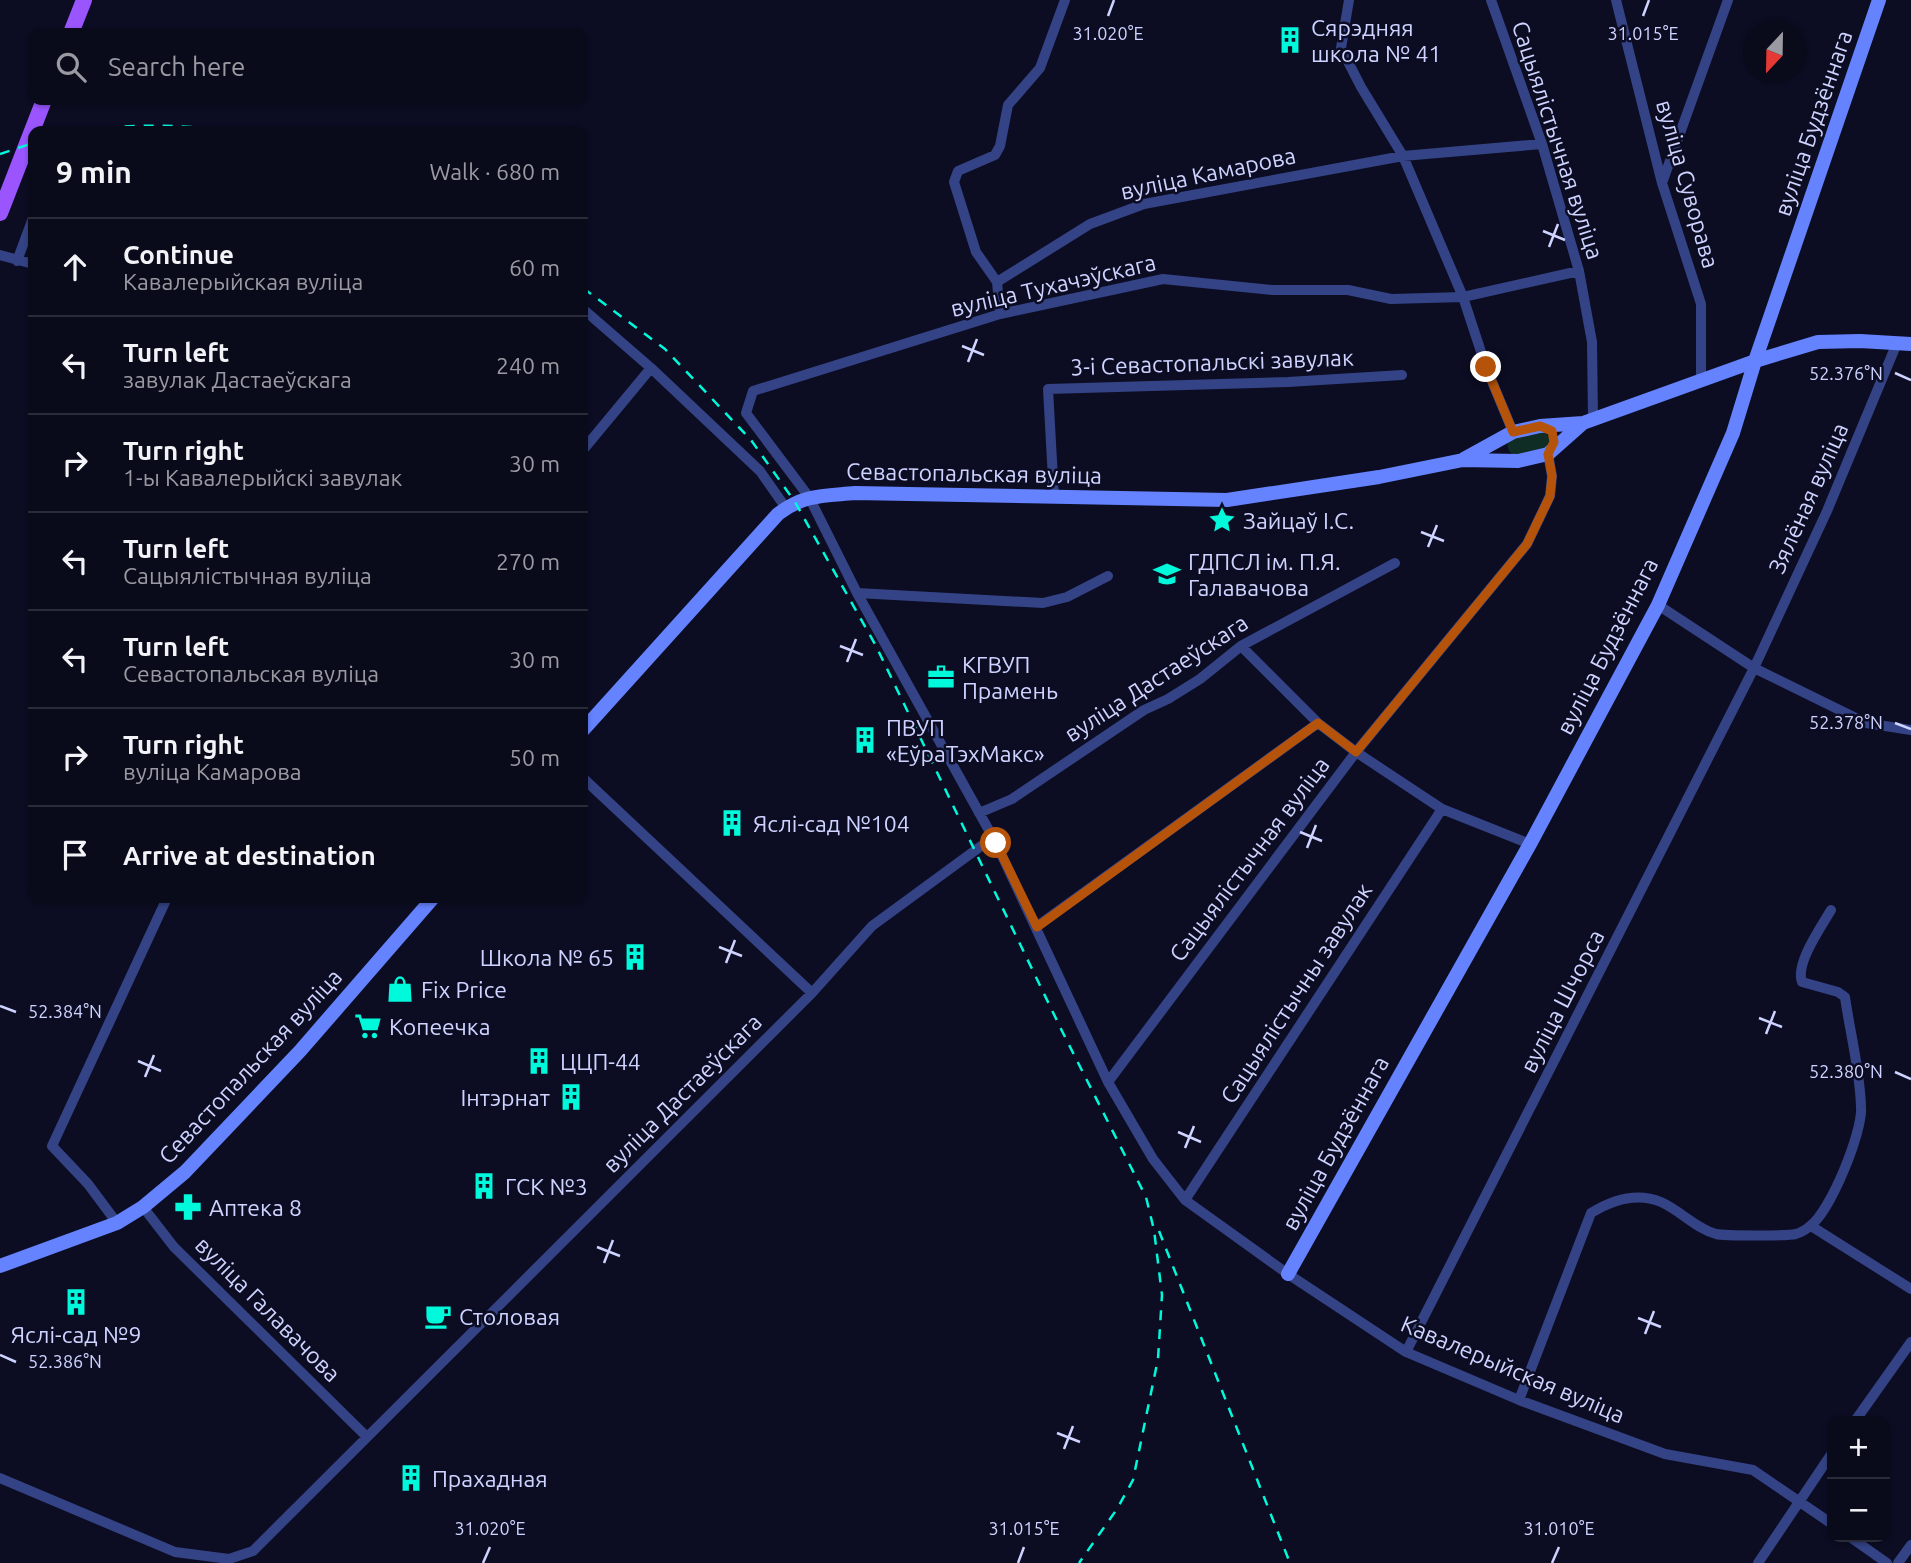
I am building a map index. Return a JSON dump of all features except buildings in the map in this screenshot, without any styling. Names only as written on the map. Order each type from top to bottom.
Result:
[{"type":"main road","points":[[73,28],[84,0]]},
{"type":"main road","points":[[34,126],[42,105]]},
{"type":"main road","points":[[0,213],[28,141]]},
{"type":"street","points":[[1000,314],[997,282],[976,252],[954,182],[958,171],[995,155],[1000,146],[1008,105],[1040,68],[1065,0]]},
{"type":"street","points":[[1349,0],[1341,48],[1361,88],[1403,156],[1463,297],[1509,434],[1503,445],[1508,455],[1518,461]]},
{"type":"street","name":"Сацыялістычная вуліца","points":[[1491,0],[1542,144],[1579,271],[1592,342],[1588,421]]},
{"type":"street","name":"вуліца Суворава","points":[[1616,0],[1662,183],[1701,304],[1701,382]]},
{"type":"street","points":[[1662,183],[1728,0]]},
{"type":"street","name":"вуліца Будзённага","points":[[1287,1274],[1530,845],[1658,605],[1732,433],[1880,0]]},
{"type":"street","name":"вуліца Камарова","points":[[997,282],[1090,223],[1144,204],[1403,156],[1542,144]]},
{"type":"street","points":[[17,261],[28,231]]},
{"type":"street","points":[[0,255],[28,263]]},
{"type":"street","name":"вуліца Тухачэўскага","points":[[809,497],[746,413],[753,391],[1000,314],[1163,279],[1273,290],[1348,290],[1391,299],[1463,297],[1579,271]]},
{"type":"street","points":[[588,313],[651,368],[760,471],[786,508]]},
{"type":"street","name":"Севастопальская вуліца","points":[[1462,460],[1509,434],[1540,426],[1588,421],[1755,361],[1818,342],[1904,344]]},
{"type":"street","name":"Зялёная вуліца","points":[[1754,668],[1904,344]]},
{"type":"street","points":[[588,444],[651,368]]},
{"type":"street","name":"3-і Севастопальскі завулак","points":[[1054,497],[1048,389],[1288,382],[1402,375]]},
{"type":"street","name":"Севастопальская вуліца","points":[[588,724],[778,514],[809,497],[855,493],[1227,500],[1379,477],[1462,460],[1518,461],[1548,454],[1588,421]]},
{"type":"street","points":[[1540,426],[1547,428],[1554,436],[1553,447],[1548,454]]},
{"type":"street","name":"Сацыялістычная вуліца","points":[[1108,1082],[1356,752],[1527,544],[1550,496],[1552,476],[1548,454]]},
{"type":"street","name":"Кавалерыйская вуліца","points":[[809,497],[857,593],[994,840],[1108,1082],[1153,1158],[1185,1200],[1287,1274],[1406,1352],[1519,1400],[1665,1454],[1753,1470],[1827,1520]]},
{"type":"street","name":"вуліца Дастаеўскага","points":[[979,813],[1012,799],[1144,710],[1200,679],[1241,646],[1395,563]]},
{"type":"street","points":[[857,593],[1043,603],[1067,597],[1108,576]]},
{"type":"street","points":[[1658,605],[1754,668],[1866,723],[1911,730]]},
{"type":"street","points":[[1241,646],[1318,723],[1356,752],[1442,809],[1530,845]]},
{"type":"street","name":"вуліца Шчорса","points":[[1406,1352],[1754,668]]},
{"type":"street","points":[[1037,927],[1318,723]]},
{"type":"street","points":[[588,783],[812,993]]},
{"type":"street","name":"Сацыялістычны завулак","points":[[1185,1200],[1442,809]]},
{"type":"street","name":"вуліца Дастаеўскага","points":[[0,1478],[175,1552],[229,1559],[253,1551],[812,993],[872,926],[994,840]]},
{"type":"street","points":[[117,1223],[89,1184],[52,1146],[165,903]]},
{"type":"street","name":"Севастопальская вуліца","points":[[0,1266],[117,1223],[143,1208],[185,1172],[252,1104],[429,903]]},
{"type":"street","points":[[1519,1400],[1591,1213],[1611,1201],[1641,1197],[1661,1202],[1699,1228],[1719,1234],[1796,1234],[1811,1226],[1823,1212],[1840,1178],[1860,1128],[1861,1118],[1845,997],[1838,992],[1801,982],[1799,974],[1803,960],[1831,910]]},
{"type":"street","name":"вуліца Галавачова","points":[[143,1208],[174,1247],[367,1437]]},
{"type":"street","points":[[1811,1226],[1911,1289]]},
{"type":"street","points":[[1859,1416],[1911,1342]]},
{"type":"street","points":[[1758,1563],[1827,1460]]},
{"type":"street","points":[[1857,1542],[1887,1563]]},
{"type":"street","points":[[1898,1563],[1911,1545]]},
{"type":"green space","points":[[1545,431],[1550,439],[1549,447],[1513,455],[1508,449],[1510,438]]},
{"type":"railway","points":[[144,126],[183,126]]},
{"type":"railway","points":[[0,154],[28,145]]},
{"type":"railway","points":[[588,292],[665,349],[751,440],[795,502],[876,646],[1062,1031],[1146,1197],[1154,1230],[1162,1295],[1158,1359],[1133,1480],[1117,1509],[1079,1563]]},
{"type":"railway","points":[[1159,1231],[1290,1563]]},
{"type":"place","name":"Сярэдняя школа № 41","points":[[1290,40]]},
{"type":"place","name":"Зайцаў І.С.","points":[[1222,520]]},
{"type":"place","name":"ГДПСЛ ім. П.Я. Галавачова","points":[[1167,574]]},
{"type":"place","name":"КГВУП Прамень","points":[[941,677]]},
{"type":"place","name":"ПВУП «ЕўраТэхМакс»","points":[[865,740]]},
{"type":"place","name":"Яслі-сад №104","points":[[732,823]]},
{"type":"place","name":"Школа № 65","points":[[635,957]]},
{"type":"place","name":"Fix Price","points":[[400,989]]},
{"type":"place","name":"Копеечка","points":[[368,1026]]},
{"type":"place","name":"ЦЦП-44","points":[[539,1061]]},
{"type":"place","name":"Інтэрнат","points":[[571,1097]]},
{"type":"place","name":"ГСК №3","points":[[484,1186]]},
{"type":"place","name":"Аптека 8","points":[[188,1207]]},
{"type":"place","name":"Яслі-сад №9","points":[[76,1302]]},
{"type":"place","name":"Столовая","points":[[438,1316]]},
{"type":"place","name":"Прахадная","points":[[411,1478]]},
{"type":"route","points":[[996,843],[1037,927],[1318,723],[1356,752],[1527,544],[1550,496],[1552,476],[1548,454],[1554,442],[1552,431],[1540,426],[1513,432],[1486,367]]}]
